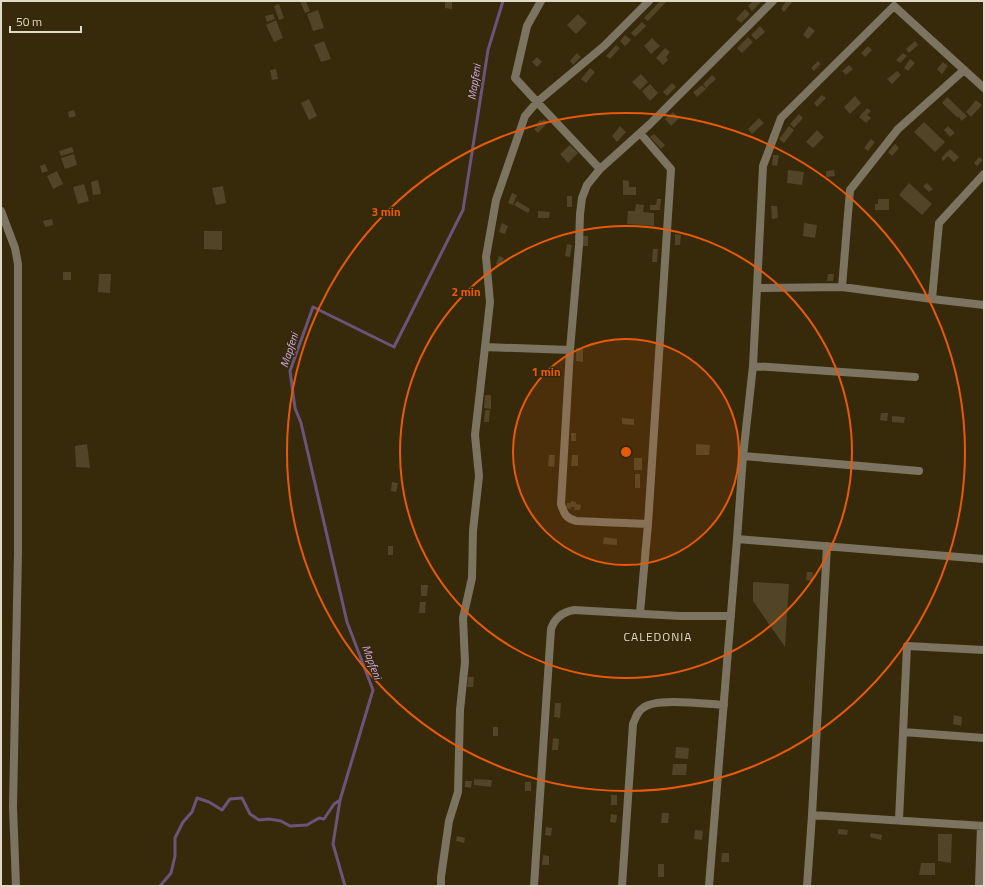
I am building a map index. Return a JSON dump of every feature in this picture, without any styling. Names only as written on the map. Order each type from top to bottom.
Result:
[{"type":"street","points":[[541,1],[527,26],[515,78],[600,169]]},
{"type":"street","points":[[441,886],[449,821],[458,792],[460,710],[465,662],[463,618],[472,578],[473,531],[479,476],[476,435],[490,302],[486,258],[496,200],[525,116],[538,102],[604,46],[648,1]]},
{"type":"street","points":[[648,524],[576,521],[567,518],[563,512],[561,504],[570,350],[582,198],[587,185],[600,169],[640,133],[774,1]]},
{"type":"street","points":[[709,886],[743,456],[753,366],[763,166],[781,118],[894,6],[984,88]]},
{"type":"street","points":[[842,287],[850,190],[898,130],[964,70]]},
{"type":"street","points":[[640,133],[672,169],[648,524],[640,614]]},
{"type":"street","points":[[932,299],[940,223],[984,174]]},
{"type":"street","points":[[1,211],[15,248],[18,264],[18,552],[13,807],[16,886]]},
{"type":"street","points":[[757,288],[842,287],[932,299],[984,304]]},
{"type":"street","points":[[485,346],[570,350]]},
{"type":"street","points":[[753,366],[915,377]]},
{"type":"street","points":[[743,456],[919,471]]},
{"type":"street","points":[[737,539],[984,559]]},
{"type":"street","points":[[807,886],[827,546]]},
{"type":"street","points":[[534,886],[551,629],[553,622],[566,612],[574,610],[680,616],[731,616]]},
{"type":"street","points":[[899,820],[907,646],[984,650]]},
{"type":"street","points":[[622,886],[634,724],[637,713],[650,703],[661,702],[724,705]]},
{"type":"street","points":[[903,732],[984,738]]},
{"type":"street","points":[[812,815],[983,826],[979,886]]},
{"type":"building","points":[[300,1],[306,1],[310,11],[305,13]]},
{"type":"building","points":[[445,1],[452,1],[452,9],[445,8]]},
{"type":"building","points":[[660,1],[667,1],[648,21],[644,18]]},
{"type":"building","points":[[753,1],[762,1],[752,11],[748,6]]},
{"type":"building","points":[[786,1],[793,1],[784,12],[781,9]]},
{"type":"building","points":[[279,4],[284,18],[279,20],[274,6]]},
{"type":"building","points":[[745,9],[750,14],[741,23],[736,19]]},
{"type":"building","points":[[318,10],[324,28],[313,31],[307,14]]},
{"type":"building","points":[[273,14],[275,19],[267,22],[265,16]]},
{"type":"building","points":[[578,14],[587,23],[576,34],[567,25]]},
{"type":"building","points":[[276,20],[283,38],[274,42],[266,25]]},
{"type":"building","points":[[642,22],[646,26],[635,37],[631,33]]},
{"type":"building","points":[[760,26],[765,32],[756,40],[751,35]]},
{"type":"building","points":[[809,26],[815,31],[808,39],[803,35]]},
{"type":"building","points":[[625,35],[631,40],[625,46],[620,41]]},
{"type":"building","points":[[748,37],[753,42],[742,53],[737,48]]},
{"type":"building","points":[[652,38],[660,46],[651,54],[644,46]]},
{"type":"building","points":[[324,41],[331,59],[321,62],[314,45]]},
{"type":"building","points":[[915,41],[918,45],[909,53],[906,49]]},
{"type":"building","points":[[616,45],[620,48],[610,59],[606,56]]},
{"type":"building","points":[[868,46],[872,50],[865,57],[861,53]]},
{"type":"building","points":[[665,48],[670,52],[666,57],[668,60],[663,65],[656,58]]},
{"type":"building","points":[[577,53],[581,57],[573,65],[570,61]]},
{"type":"building","points":[[903,53],[907,56],[900,63],[896,60]]},
{"type":"building","points":[[537,57],[542,62],[537,67],[532,62]]},
{"type":"building","points":[[910,59],[915,63],[908,71],[904,68]]},
{"type":"building","points":[[818,61],[821,64],[814,71],[811,68]]},
{"type":"building","points":[[943,62],[948,66],[942,74],[937,69]]},
{"type":"building","points":[[849,65],[853,69],[846,75],[842,71]]},
{"type":"building","points":[[590,68],[595,72],[586,83],[581,79]]},
{"type":"building","points":[[276,69],[278,79],[272,80],[270,70]]},
{"type":"building","points":[[897,71],[901,75],[892,84],[887,79]]},
{"type":"building","points":[[641,74],[648,82],[640,90],[632,82]]},
{"type":"building","points":[[712,75],[716,79],[706,88],[703,84]]},
{"type":"building","points":[[672,83],[676,87],[667,96],[663,92]]},
{"type":"building","points":[[650,84],[658,93],[650,101],[642,91]]},
{"type":"building","points":[[702,85],[706,89],[697,97],[693,92]]},
{"type":"building","points":[[822,95],[826,98],[817,107],[814,103]]},
{"type":"building","points":[[855,96],[861,103],[850,114],[844,107]]},
{"type":"building","points":[[947,97],[967,116],[962,121],[942,103]]},
{"type":"building","points":[[309,99],[317,116],[309,120],[301,103]]},
{"type":"building","points":[[976,100],[982,105],[971,117],[966,112]]},
{"type":"building","points":[[867,108],[871,111],[867,115],[871,118],[866,123],[859,117]]},
{"type":"building","points":[[74,110],[76,116],[69,118],[68,112]]},
{"type":"building","points":[[673,112],[679,118],[671,126],[665,119]]},
{"type":"building","points":[[799,114],[803,118],[794,128],[790,124]]},
{"type":"building","points":[[759,118],[764,123],[752,134],[748,129]]},
{"type":"building","points":[[544,119],[548,122],[538,133],[534,129],[537,127],[535,125],[540,120],[542,121]]},
{"type":"building","points":[[924,122],[945,142],[935,152],[914,132]]},
{"type":"building","points":[[620,126],[626,132],[617,142],[612,136]]},
{"type":"building","points":[[789,126],[794,130],[784,143],[779,139]]},
{"type":"building","points":[[948,126],[955,133],[950,137],[944,130]]},
{"type":"building","points":[[817,130],[824,137],[813,148],[806,142]]},
{"type":"building","points":[[654,134],[665,145],[661,149],[650,137]]},
{"type":"building","points":[[871,139],[875,142],[868,151],[864,148]]},
{"type":"building","points":[[895,144],[899,148],[892,156],[888,152]]},
{"type":"building","points":[[570,145],[578,153],[568,163],[560,154]]},
{"type":"building","points":[[72,147],[74,152],[61,156],[59,151]]},
{"type":"building","points":[[950,149],[959,157],[954,162],[948,156],[943,161],[941,158]]},
{"type":"building","points":[[74,154],[77,165],[65,169],[61,158]]},
{"type":"building","points":[[773,155],[779,155],[777,166],[772,165]]},
{"type":"building","points":[[979,157],[983,160],[977,166],[974,163]]},
{"type":"building","points":[[45,164],[48,171],[42,173],[40,166]]},
{"type":"building","points":[[788,170],[804,172],[802,185],[787,183]]},
{"type":"building","points":[[834,170],[835,176],[826,177],[826,171]]},
{"type":"building","points":[[57,171],[63,184],[53,189],[47,176]]},
{"type":"building","points":[[98,180],[101,194],[93,195],[91,182]]},
{"type":"building","points":[[623,180],[629,181],[629,187],[636,187],[636,195],[623,195]]},
{"type":"building","points":[[909,183],[932,204],[922,215],[899,195]]},
{"type":"building","points":[[927,183],[933,189],[929,192],[923,186]]},
{"type":"building","points":[[84,184],[89,201],[78,204],[73,187]]},
{"type":"building","points":[[223,186],[226,203],[216,205],[212,188]]},
{"type":"building","points":[[512,193],[517,195],[513,205],[508,203]]},
{"type":"building","points":[[567,196],[572,196],[572,207],[567,207]]},
{"type":"building","points":[[657,199],[661,199],[660,210],[650,210],[650,205],[656,205]]},
{"type":"building","points":[[878,199],[889,199],[889,210],[875,210],[875,204],[878,204]]},
{"type":"building","points":[[517,201],[530,209],[528,213],[514,205]]},
{"type":"building","points":[[636,204],[644,205],[643,212],[654,213],[654,226],[627,224],[628,211],[635,211]]},
{"type":"building","points":[[771,206],[777,206],[778,218],[772,219]]},
{"type":"building","points":[[538,211],[550,212],[549,218],[538,218]]},
{"type":"building","points":[[52,219],[53,225],[45,227],[43,221]]},
{"type":"building","points":[[502,223],[508,226],[505,234],[499,232]]},
{"type":"building","points":[[804,223],[817,225],[815,238],[803,236]]},
{"type":"building","points":[[204,231],[222,231],[222,250],[204,249]]},
{"type":"building","points":[[675,234],[681,235],[680,245],[675,245]]},
{"type":"building","points":[[583,236],[588,236],[588,246],[583,246]]},
{"type":"building","points":[[567,244],[572,245],[570,257],[565,256]]},
{"type":"building","points":[[653,249],[658,249],[657,262],[652,262]]},
{"type":"building","points":[[499,256],[504,258],[500,266],[496,264]]},
{"type":"building","points":[[63,272],[71,272],[71,280],[63,280]]},
{"type":"building","points":[[99,274],[111,274],[110,293],[98,292]]},
{"type":"building","points":[[828,274],[834,274],[833,281],[827,281]]},
{"type":"building","points":[[576,348],[583,348],[583,362],[576,361]]},
{"type":"building","points":[[485,395],[491,395],[491,409],[484,408]]},
{"type":"building","points":[[485,410],[490,410],[489,422],[484,422]]},
{"type":"building","points":[[881,413],[888,413],[887,421],[880,420]]},
{"type":"building","points":[[892,416],[905,417],[904,423],[892,422]]},
{"type":"building","points":[[622,418],[634,419],[634,425],[622,424]]},
{"type":"building","points":[[571,433],[576,433],[576,441],[571,441]]},
{"type":"building","points":[[87,444],[90,468],[76,467],[75,446]]},
{"type":"building","points":[[696,444],[710,445],[709,455],[696,455]]},
{"type":"building","points":[[549,455],[555,455],[554,467],[548,466]]},
{"type":"building","points":[[572,455],[578,455],[578,466],[571,466]]},
{"type":"building","points":[[634,458],[642,458],[642,470],[634,470]]},
{"type":"building","points":[[635,474],[640,474],[640,488],[635,488]]},
{"type":"building","points":[[392,482],[398,483],[396,492],[391,491]]},
{"type":"building","points":[[571,501],[581,505],[580,510],[574,510],[575,507],[571,507],[571,509],[566,508],[567,503],[571,503]]},
{"type":"building","points":[[604,537],[617,539],[617,545],[603,544]]},
{"type":"building","points":[[388,546],[393,546],[393,555],[388,555]]},
{"type":"building","points":[[807,572],[813,572],[812,581],[806,580]]},
{"type":"building","points":[[753,582],[789,584],[785,647],[753,601]]},
{"type":"building","points":[[421,585],[428,585],[427,596],[421,596]]},
{"type":"building","points":[[420,602],[426,602],[425,613],[419,613]]},
{"type":"building","points":[[468,677],[474,677],[473,687],[467,687]]},
{"type":"building","points":[[555,703],[561,703],[560,718],[554,717]]},
{"type":"building","points":[[954,715],[962,717],[961,726],[953,724]]},
{"type":"building","points":[[493,727],[498,727],[498,736],[493,736]]},
{"type":"building","points":[[553,738],[559,739],[558,750],[552,750]]},
{"type":"building","points":[[676,747],[689,748],[688,759],[675,758]]},
{"type":"building","points":[[673,764],[687,764],[686,775],[672,775]]},
{"type":"building","points":[[474,779],[492,780],[491,787],[474,785]]},
{"type":"building","points":[[465,781],[472,781],[471,788],[465,787]]},
{"type":"building","points":[[525,782],[531,782],[531,791],[525,791]]},
{"type":"building","points":[[611,795],[617,795],[617,805],[611,805]]},
{"type":"building","points":[[662,813],[669,813],[668,823],[661,823]]},
{"type":"building","points":[[611,814],[617,815],[616,823],[610,822]]},
{"type":"building","points":[[546,827],[552,828],[551,836],[545,835]]},
{"type":"building","points":[[838,829],[848,830],[847,835],[838,834]]},
{"type":"building","points":[[695,830],[703,831],[702,840],[694,839]]},
{"type":"building","points":[[871,833],[882,835],[881,840],[870,837]]},
{"type":"building","points":[[938,834],[952,834],[951,863],[938,861]]},
{"type":"building","points":[[457,836],[465,838],[464,843],[456,841]]},
{"type":"building","points":[[722,853],[729,853],[729,862],[721,862]]},
{"type":"building","points":[[543,855],[549,856],[549,865],[542,865]]},
{"type":"building","points":[[921,863],[935,863],[935,875],[919,875]]},
{"type":"building","points":[[658,864],[664,864],[664,877],[658,877]]},
{"type":"waterway","name":"Mapfeni","points":[[345,886],[333,844],[340,800],[373,690],[347,622],[301,423],[295,408],[290,371],[313,307],[394,347],[463,210],[488,50],[503,1]]},
{"type":"waterway","points":[[160,886],[171,873],[175,856],[175,838],[183,822],[192,812],[197,798],[209,802],[222,810],[230,799],[242,798],[250,814],[259,820],[269,819],[281,821],[290,826],[307,825],[319,818],[324,819],[334,804],[340,800]]},
{"type":"district","name":"CALEDONIA","points":[[658,636]]}]
